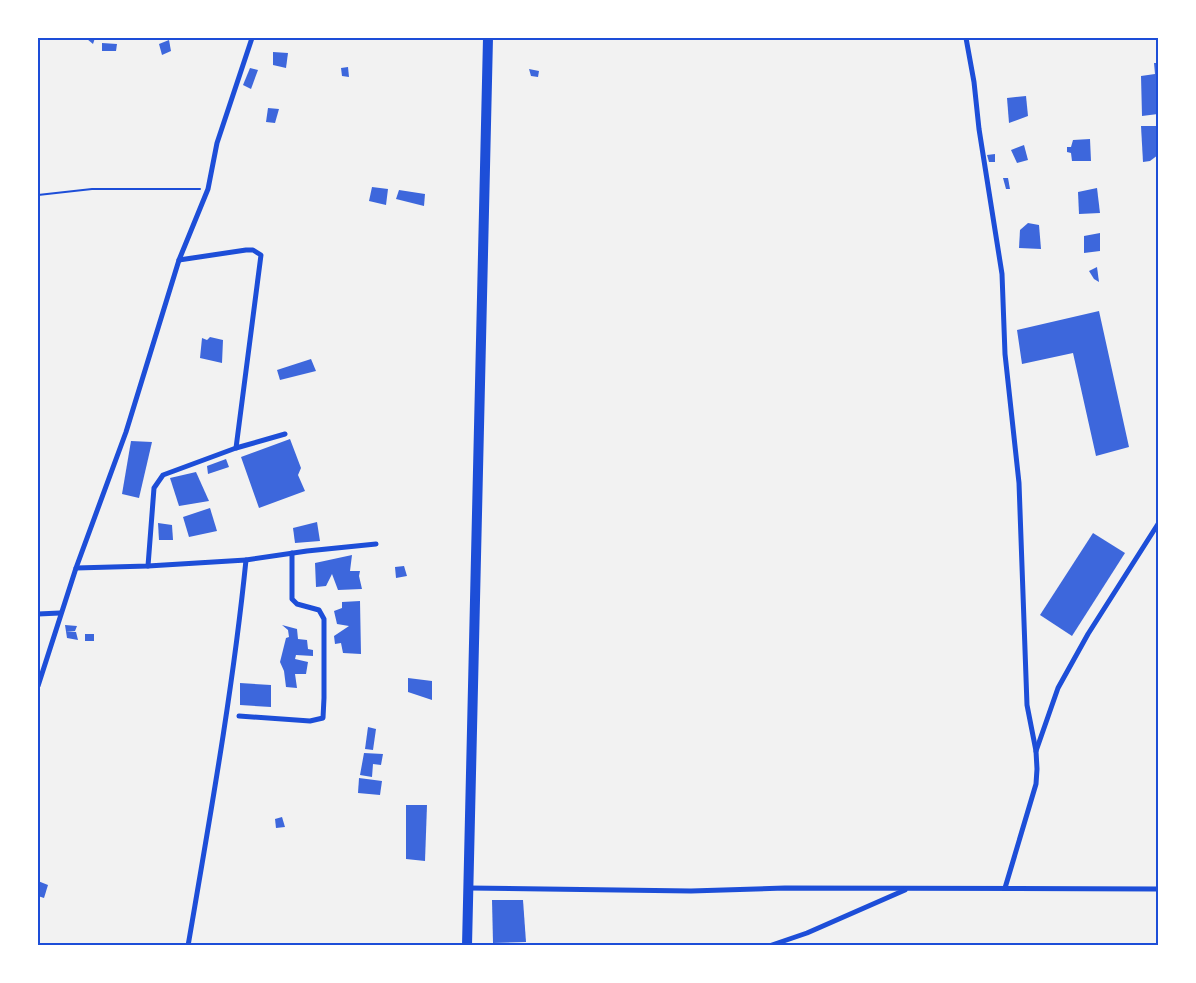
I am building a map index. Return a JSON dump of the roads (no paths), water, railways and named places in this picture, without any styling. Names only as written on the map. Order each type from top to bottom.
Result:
[{"type":"highway","points":[[468,946],[488,38]]},
{"type":"street","points":[[38,686],[38,679],[57,628],[60,613],[126,432],[179,260],[208,189],[217,143],[252,38]]},
{"type":"street","points":[[966,38],[974,82],[978,129],[1002,274],[1005,354],[1020,483],[1028,704],[1037,769],[1036,784],[1005,888]]},
{"type":"street","points":[[179,260],[246,250],[253,250],[261,255],[236,448]]},
{"type":"street","points":[[148,566],[154,488],[163,474],[236,448],[285,434]]},
{"type":"street","points":[[1036,751],[1058,688],[1088,634],[1158,524]]},
{"type":"street","points":[[76,568],[246,560],[376,544]]},
{"type":"street","points":[[240,716],[310,721],[323,718],[324,619],[323,614],[319,610],[297,604],[292,599],[292,553]]},
{"type":"street","points":[[188,946],[225,726],[246,560]]},
{"type":"street","points":[[38,614],[60,613]]},
{"type":"street","points":[[469,888],[671,890],[785,888],[1158,889]]},
{"type":"street","points":[[768,946],[807,933],[907,889]]}]
